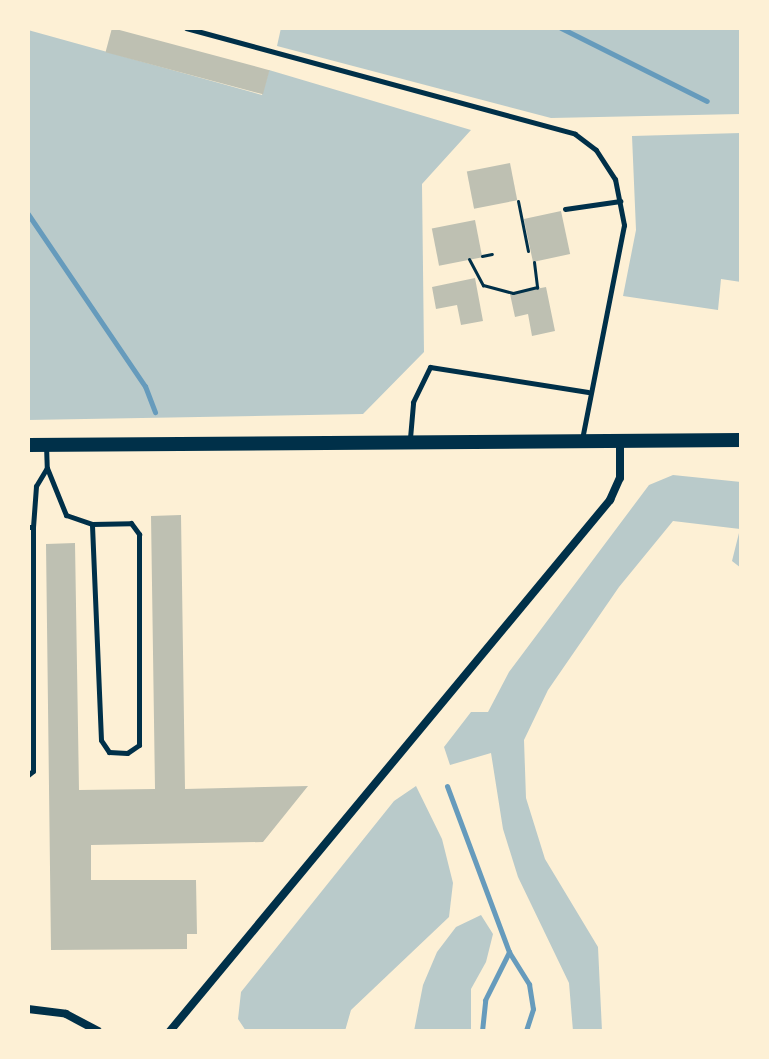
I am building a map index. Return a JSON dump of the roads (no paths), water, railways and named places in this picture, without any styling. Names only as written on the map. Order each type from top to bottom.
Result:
[{"type":"main road","points":[[28,445],[410,438],[620,442],[741,440]]},
{"type":"street","points":[[170,1031],[610,500],[620,478],[620,442]]},
{"type":"street","points":[[28,1009],[66,1014],[98,1031]]},
{"type":"lane","points":[[186,28],[575,134],[602,159],[620,201],[624,225],[588,392],[582,441]]},
{"type":"lane","points":[[565,209],[620,201]]},
{"type":"lane","points":[[410,438],[413,402],[430,367],[588,392]]},
{"type":"lane","points":[[46,444],[47,468],[66,515],[92,524],[131,523],[139,534],[139,745],[127,753],[109,752],[101,740],[92,524]]},
{"type":"lane","points":[[28,775],[33,771],[31,527],[36,486],[47,468]]},
{"type":"waterway","points":[[561,28],[707,101]]},
{"type":"waterway","points":[[28,214],[145,386],[155,412]]},
{"type":"waterway","points":[[447,786],[509,952],[529,984],[533,1009],[526,1031]]},
{"type":"waterway","points":[[482,1031],[485,1000],[509,952]]}]
